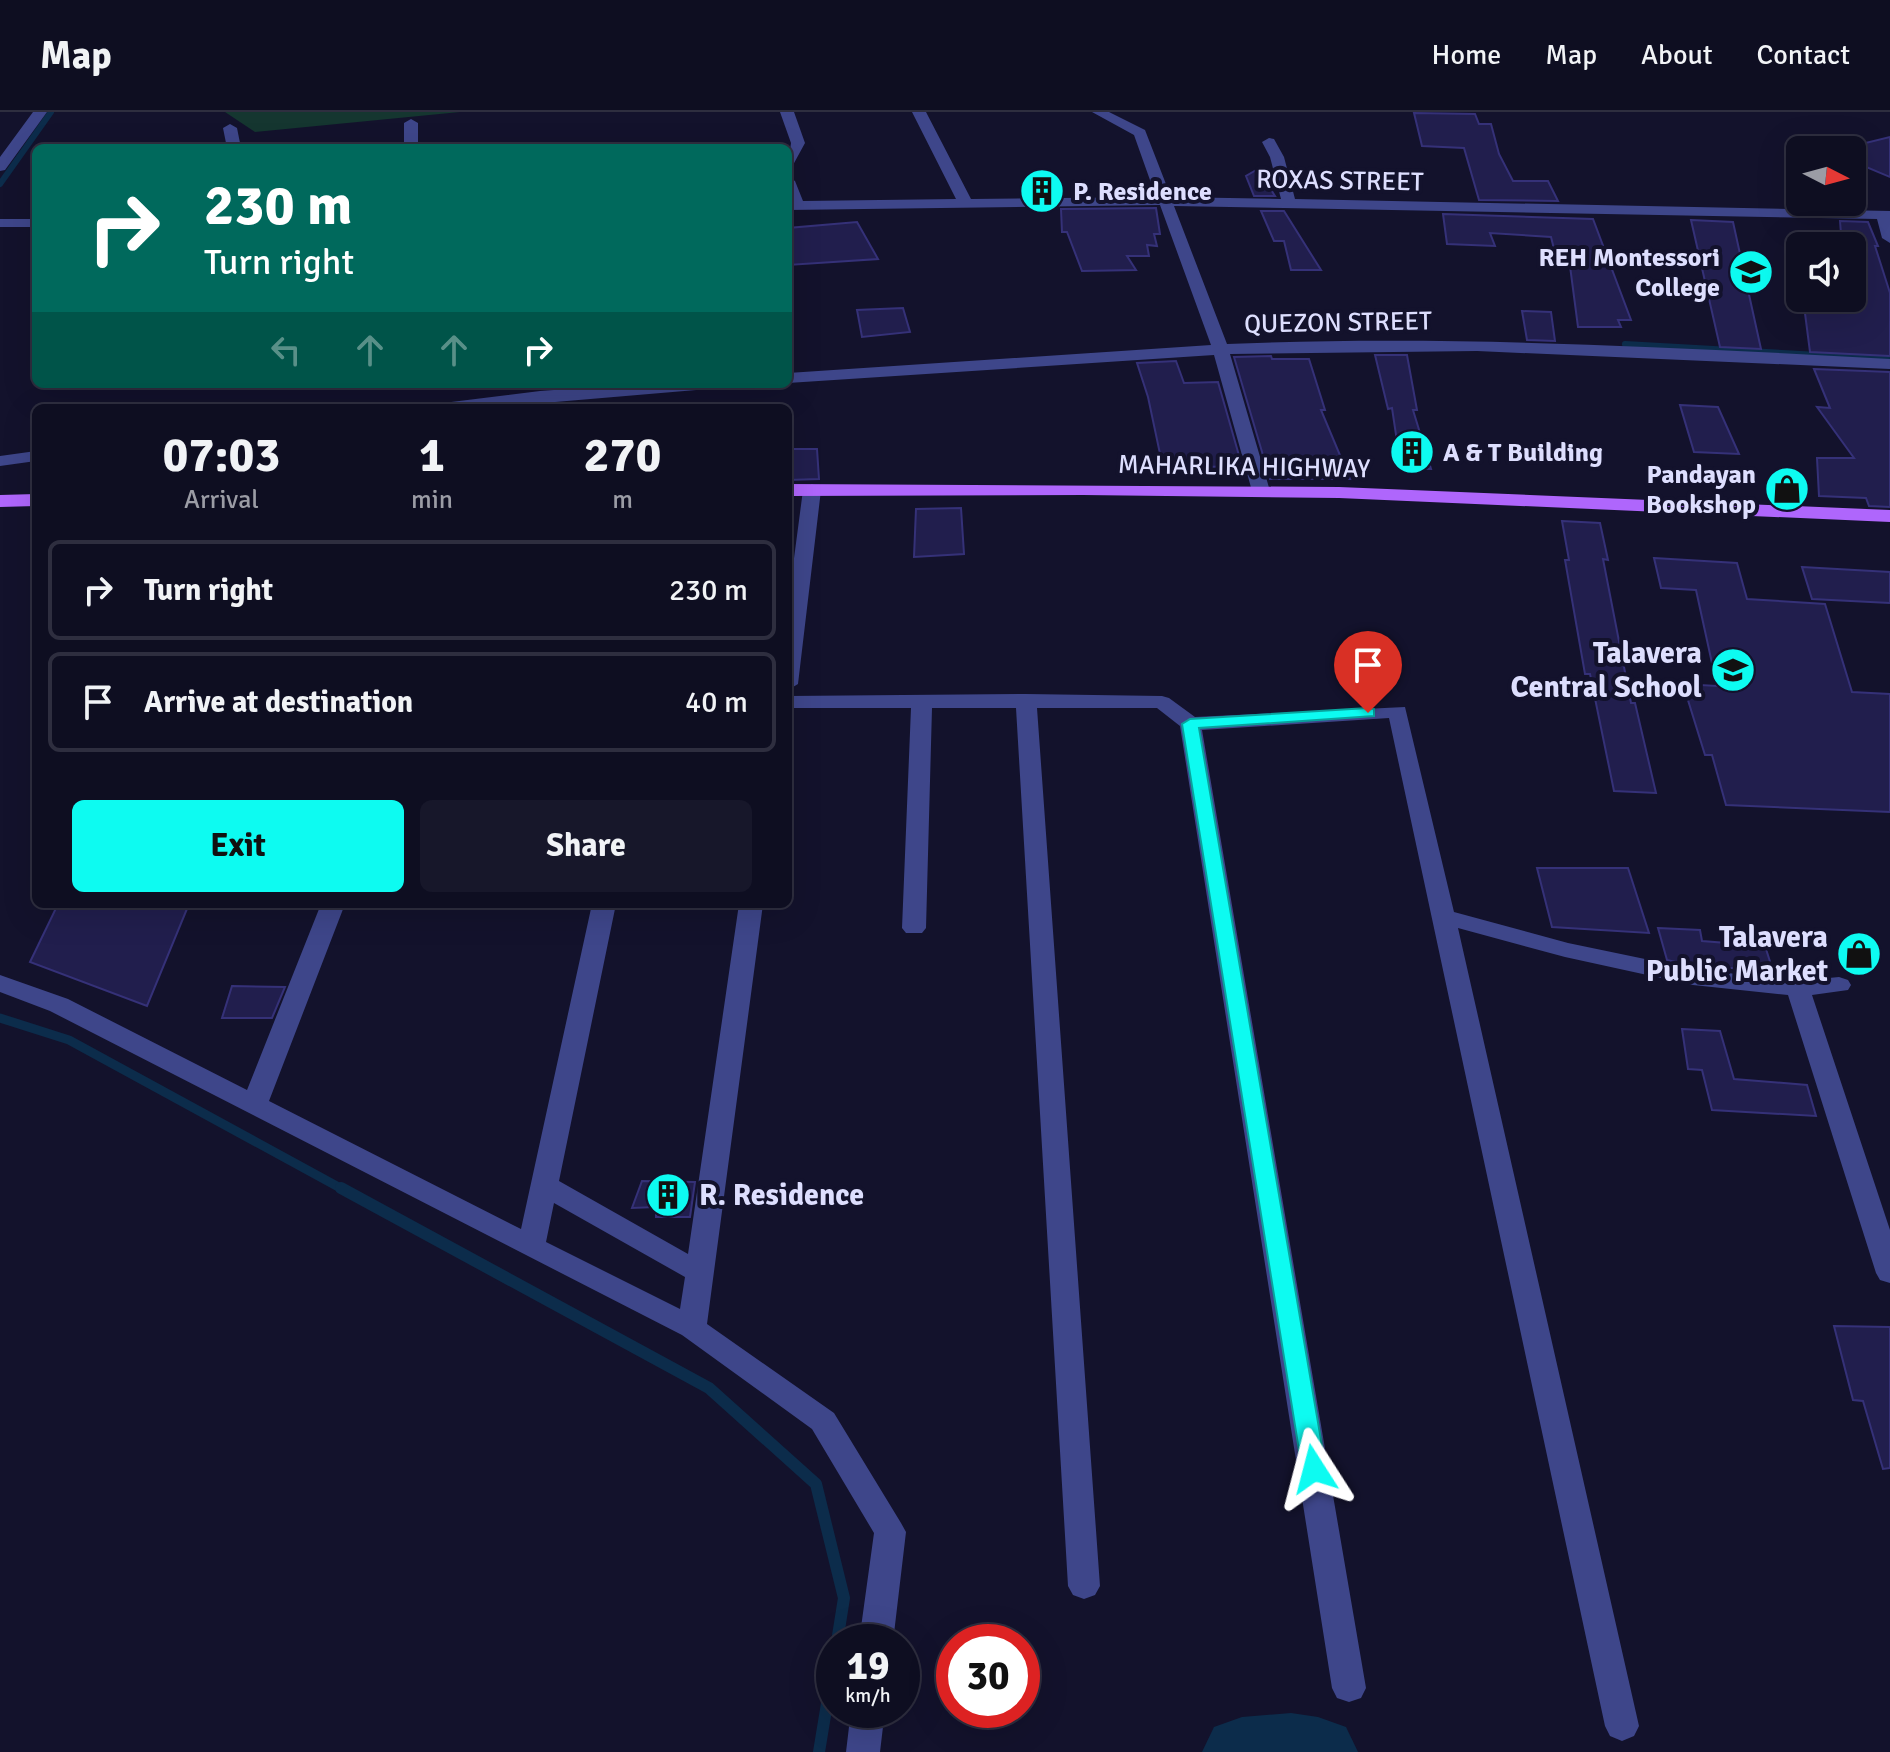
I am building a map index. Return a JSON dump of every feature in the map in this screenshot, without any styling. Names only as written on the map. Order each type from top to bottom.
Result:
[{"type":"main road","name":"MAHARLIKA HIGHWAY","points":[[792,490],[1261,491],[1890,516]]},
{"type":"main road","points":[[0,501],[32,500]]},
{"type":"street","points":[[0,167],[40,112]]},
{"type":"street","points":[[787,112],[798,143],[792,154]]},
{"type":"street","points":[[919,112],[966,204]]},
{"type":"street","points":[[1099,112],[1140,133],[1221,350],[1261,491]]},
{"type":"street","points":[[411,123],[411,144]]},
{"type":"street","points":[[230,128],[233,144]]},
{"type":"street","points":[[1269,142],[1277,157],[1289,203]]},
{"type":"street","name":"ROXAS STREET","points":[[792,206],[1165,201],[1886,215]]},
{"type":"street","points":[[1886,215],[1890,238]]},
{"type":"street","points":[[0,223],[32,223]]},
{"type":"street","name":"QUEZON STREET","points":[[792,378],[1221,350],[1416,345],[1606,350],[1890,364]]},
{"type":"street","points":[[475,404],[652,388]]},
{"type":"street","points":[[0,461],[32,457]]},
{"type":"street","points":[[792,652],[812,490]]},
{"type":"street","points":[[1026,700],[1084,1586]]},
{"type":"street","points":[[792,702],[1162,702],[1190,724],[1398,711],[1622,1726]]},
{"type":"street","points":[[914,928],[922,703]]},
{"type":"street","points":[[1190,724],[1277,1234],[1349,1688]]},
{"type":"street","points":[[255,1104],[331,908]]},
{"type":"street","points":[[531,1248],[603,908]]},
{"type":"street","points":[[692,1328],[750,908]]},
{"type":"street","points":[[1442,916],[1593,956],[1693,977],[1798,989],[1839,985]]},
{"type":"street","points":[[0,983],[59,1005],[692,1328],[823,1421],[890,1532],[878,1624]]},
{"type":"street","points":[[1798,989],[1890,1273]]},
{"type":"street","points":[[544,1185],[700,1273]]},
{"type":"street","points":[[863,1752],[866,1728]]},
{"type":"green space","points":[[225,112],[460,112],[255,132]]},
{"type":"building","points":[[1414,113],[1475,114],[1479,124],[1491,124],[1499,154],[1513,181],[1548,181],[1558,201],[1479,200],[1464,148],[1422,146]]},
{"type":"building","points":[[1890,137],[1890,177],[1866,167],[1866,143]]},
{"type":"building","points":[[1258,169],[1275,196],[1254,196],[1246,176]]},
{"type":"building","points":[[1156,208],[1160,234],[1154,234],[1157,246],[1147,245],[1149,256],[1127,256],[1136,270],[1082,271],[1067,232],[1062,232],[1061,209]]},
{"type":"building","points":[[1261,211],[1284,211],[1321,270],[1291,270],[1284,241],[1274,241]]},
{"type":"building","points":[[1443,214],[1593,219],[1631,320],[1618,320],[1621,327],[1578,327],[1570,266],[1558,265],[1551,237],[1490,233],[1495,246],[1447,244]]},
{"type":"building","points":[[1691,220],[1733,222],[1761,349],[1720,347]]},
{"type":"building","points":[[1840,221],[1868,222],[1878,246],[1875,246],[1890,293],[1890,356],[1810,352],[1805,312],[1866,312],[1866,232],[1841,232]]},
{"type":"building","points":[[857,222],[878,259],[792,265],[792,228]]},
{"type":"building","points":[[903,308],[910,332],[862,337],[857,310]]},
{"type":"building","points":[[1522,311],[1551,312],[1555,341],[1527,340]]},
{"type":"building","points":[[1375,355],[1407,355],[1417,410],[1413,410],[1431,469],[1401,468],[1392,408],[1388,409]]},
{"type":"building","points":[[1271,356],[1272,359],[1309,359],[1325,410],[1321,410],[1350,479],[1270,479],[1234,357]]},
{"type":"building","points":[[1176,361],[1184,383],[1218,382],[1242,466],[1163,468],[1148,397],[1137,363]]},
{"type":"building","points":[[1814,369],[1890,372],[1890,507],[1869,506],[1866,498],[1819,496],[1817,458],[1854,458],[1817,407],[1830,408]]},
{"type":"building","points":[[1680,405],[1718,407],[1739,454],[1694,452]]},
{"type":"building","points":[[792,449],[817,449],[819,479],[792,480]]},
{"type":"building","points":[[961,508],[964,554],[914,557],[916,509]]},
{"type":"building","points":[[1562,521],[1600,523],[1608,560],[1603,559],[1631,703],[1635,703],[1656,793],[1614,791],[1590,674],[1585,674],[1565,560],[1569,560]]},
{"type":"building","points":[[1654,558],[1737,563],[1747,599],[1825,604],[1852,692],[1890,694],[1890,812],[1726,805],[1712,755],[1705,755],[1683,684],[1717,686],[1696,590],[1661,588]]},
{"type":"building","points":[[1802,567],[1890,572],[1890,603],[1812,599]]},
{"type":"building","points":[[1537,868],[1628,868],[1649,933],[1552,927]]},
{"type":"building","points":[[56,908],[187,908],[147,1006],[30,962]]},
{"type":"building","points":[[1658,928],[1700,930],[1702,941],[1765,946],[1773,971],[1688,965],[1667,960]]},
{"type":"building","points":[[232,986],[285,987],[272,1018],[222,1018]]},
{"type":"building","points":[[1682,1029],[1720,1031],[1734,1079],[1807,1085],[1816,1116],[1712,1110],[1702,1070],[1688,1069]]},
{"type":"building","name":"R. Residence","points":[[642,1181],[695,1182],[690,1217],[656,1217],[656,1207],[632,1208]]},
{"type":"building","points":[[1834,1326],[1890,1327],[1890,1468],[1883,1469],[1863,1401],[1853,1400]]},
{"type":"waterway","points":[[0,184],[51,112]]},
{"type":"waterway","points":[[1625,344],[1890,359]]},
{"type":"waterway","points":[[0,1018],[69,1040],[344,1190]]},
{"type":"waterway","points":[[341,1188],[709,1388],[816,1484],[844,1598],[840,1624]]},
{"type":"waterway","points":[[819,1752],[823,1728]]},
{"type":"waterway","points":[[1242,1752],[1291,1748],[1318,1752]]},
{"type":"place","name":"P. Residence","points":[[1042,191]]},
{"type":"place","name":"REH Montessori College","points":[[1751,272]]},
{"type":"place","name":"A & T Building","points":[[1412,452]]},
{"type":"place","name":"Pandayan Bookshop","points":[[1787,489]]},
{"type":"place","name":"Talavera Central School","points":[[1733,670]]},
{"type":"place","name":"Talavera Public Market","points":[[1859,954]]},
{"type":"place","name":"R. Residence","points":[[668,1195]]},
{"type":"route","points":[[1314,1469],[1190,724],[1368,713]]}]
